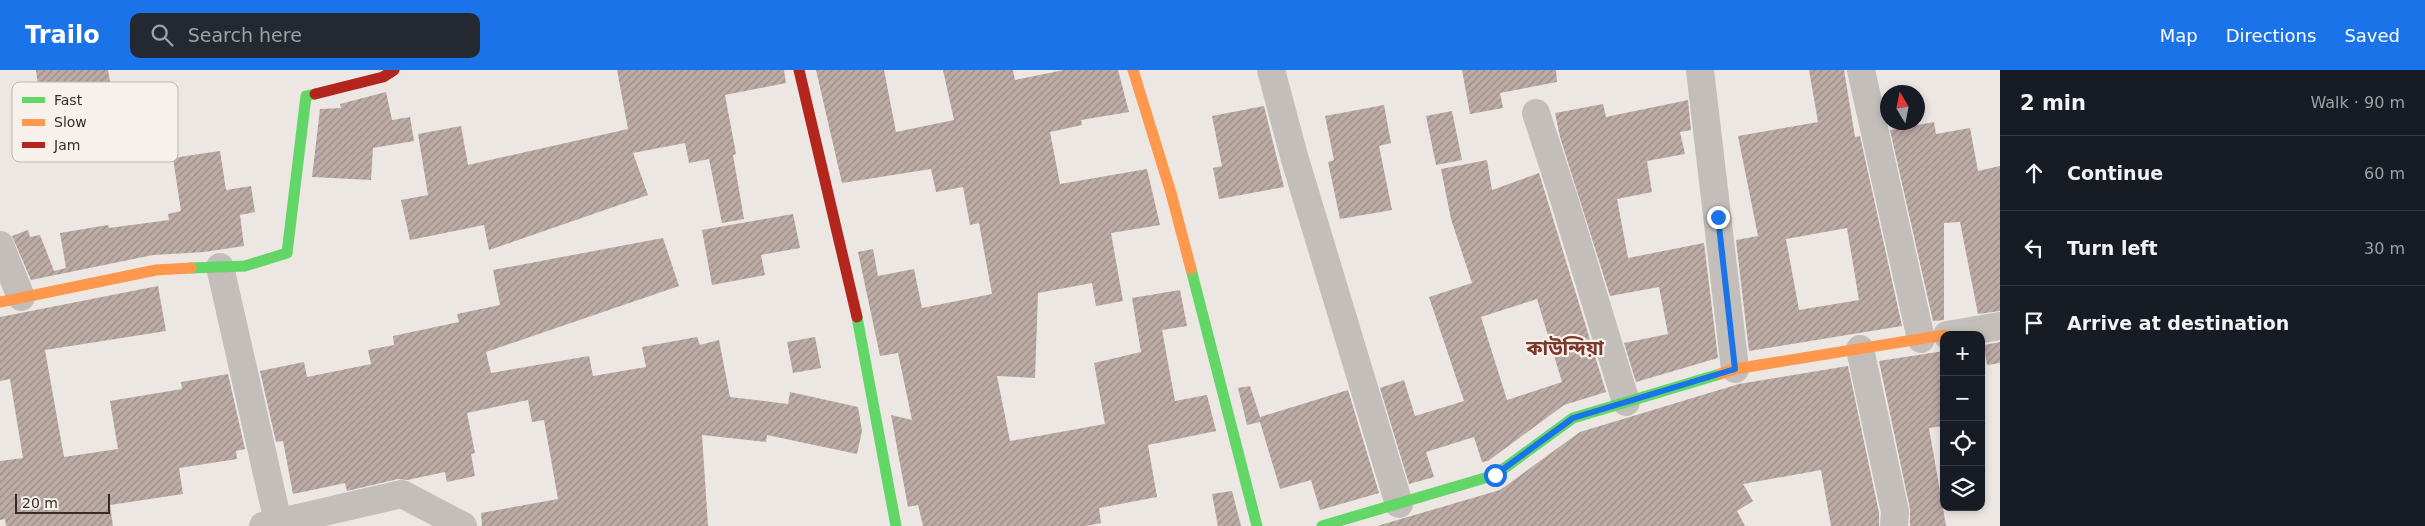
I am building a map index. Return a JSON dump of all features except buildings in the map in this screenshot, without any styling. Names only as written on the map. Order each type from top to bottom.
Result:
[{"type":"street","points":[[0,245],[10,300],[156,270],[245,266],[287,253],[306,96],[383,77],[394,70]]},
{"type":"street","points":[[799,70],[854,303],[896,526]]},
{"type":"street","points":[[1133,70],[1170,193],[1257,526]]},
{"type":"street","points":[[1271,70],[1294,156],[1399,504]]},
{"type":"street","points":[[1700,70],[1735,369]]},
{"type":"street","points":[[1861,70],[1937,336]]},
{"type":"street","points":[[1536,113],[1626,402]]},
{"type":"street","points":[[220,267],[271,524],[402,494],[463,526]]},
{"type":"street","points":[[1322,526],[1495,475],[1573,418],[1735,369],[2000,326]]},
{"type":"street","points":[[1860,349],[1895,512],[1894,526]]},
{"type":"traffic: fast","points":[[191,268],[245,266],[287,253],[306,96],[315,94]]},
{"type":"traffic: fast","points":[[1191,269],[1257,526]]},
{"type":"traffic: fast","points":[[857,317],[896,526]]},
{"type":"traffic: fast","points":[[1322,526],[1495,475],[1573,418],[1720,374]]},
{"type":"traffic: slow","points":[[1133,70],[1171,193],[1191,269]]},
{"type":"traffic: slow","points":[[0,302],[156,270],[191,268]]},
{"type":"traffic: slow","points":[[1720,374],[1735,369],[1940,336]]},
{"type":"traffic: jam","points":[[315,94],[383,77],[394,70]]},
{"type":"traffic: jam","points":[[799,70],[857,317]]},
{"type":"district","name":"কাউন্দিয়া","points":[[1565,348]]},
{"type":"route","points":[[1495,475],[1573,418],[1735,369],[1718,217]]}]
